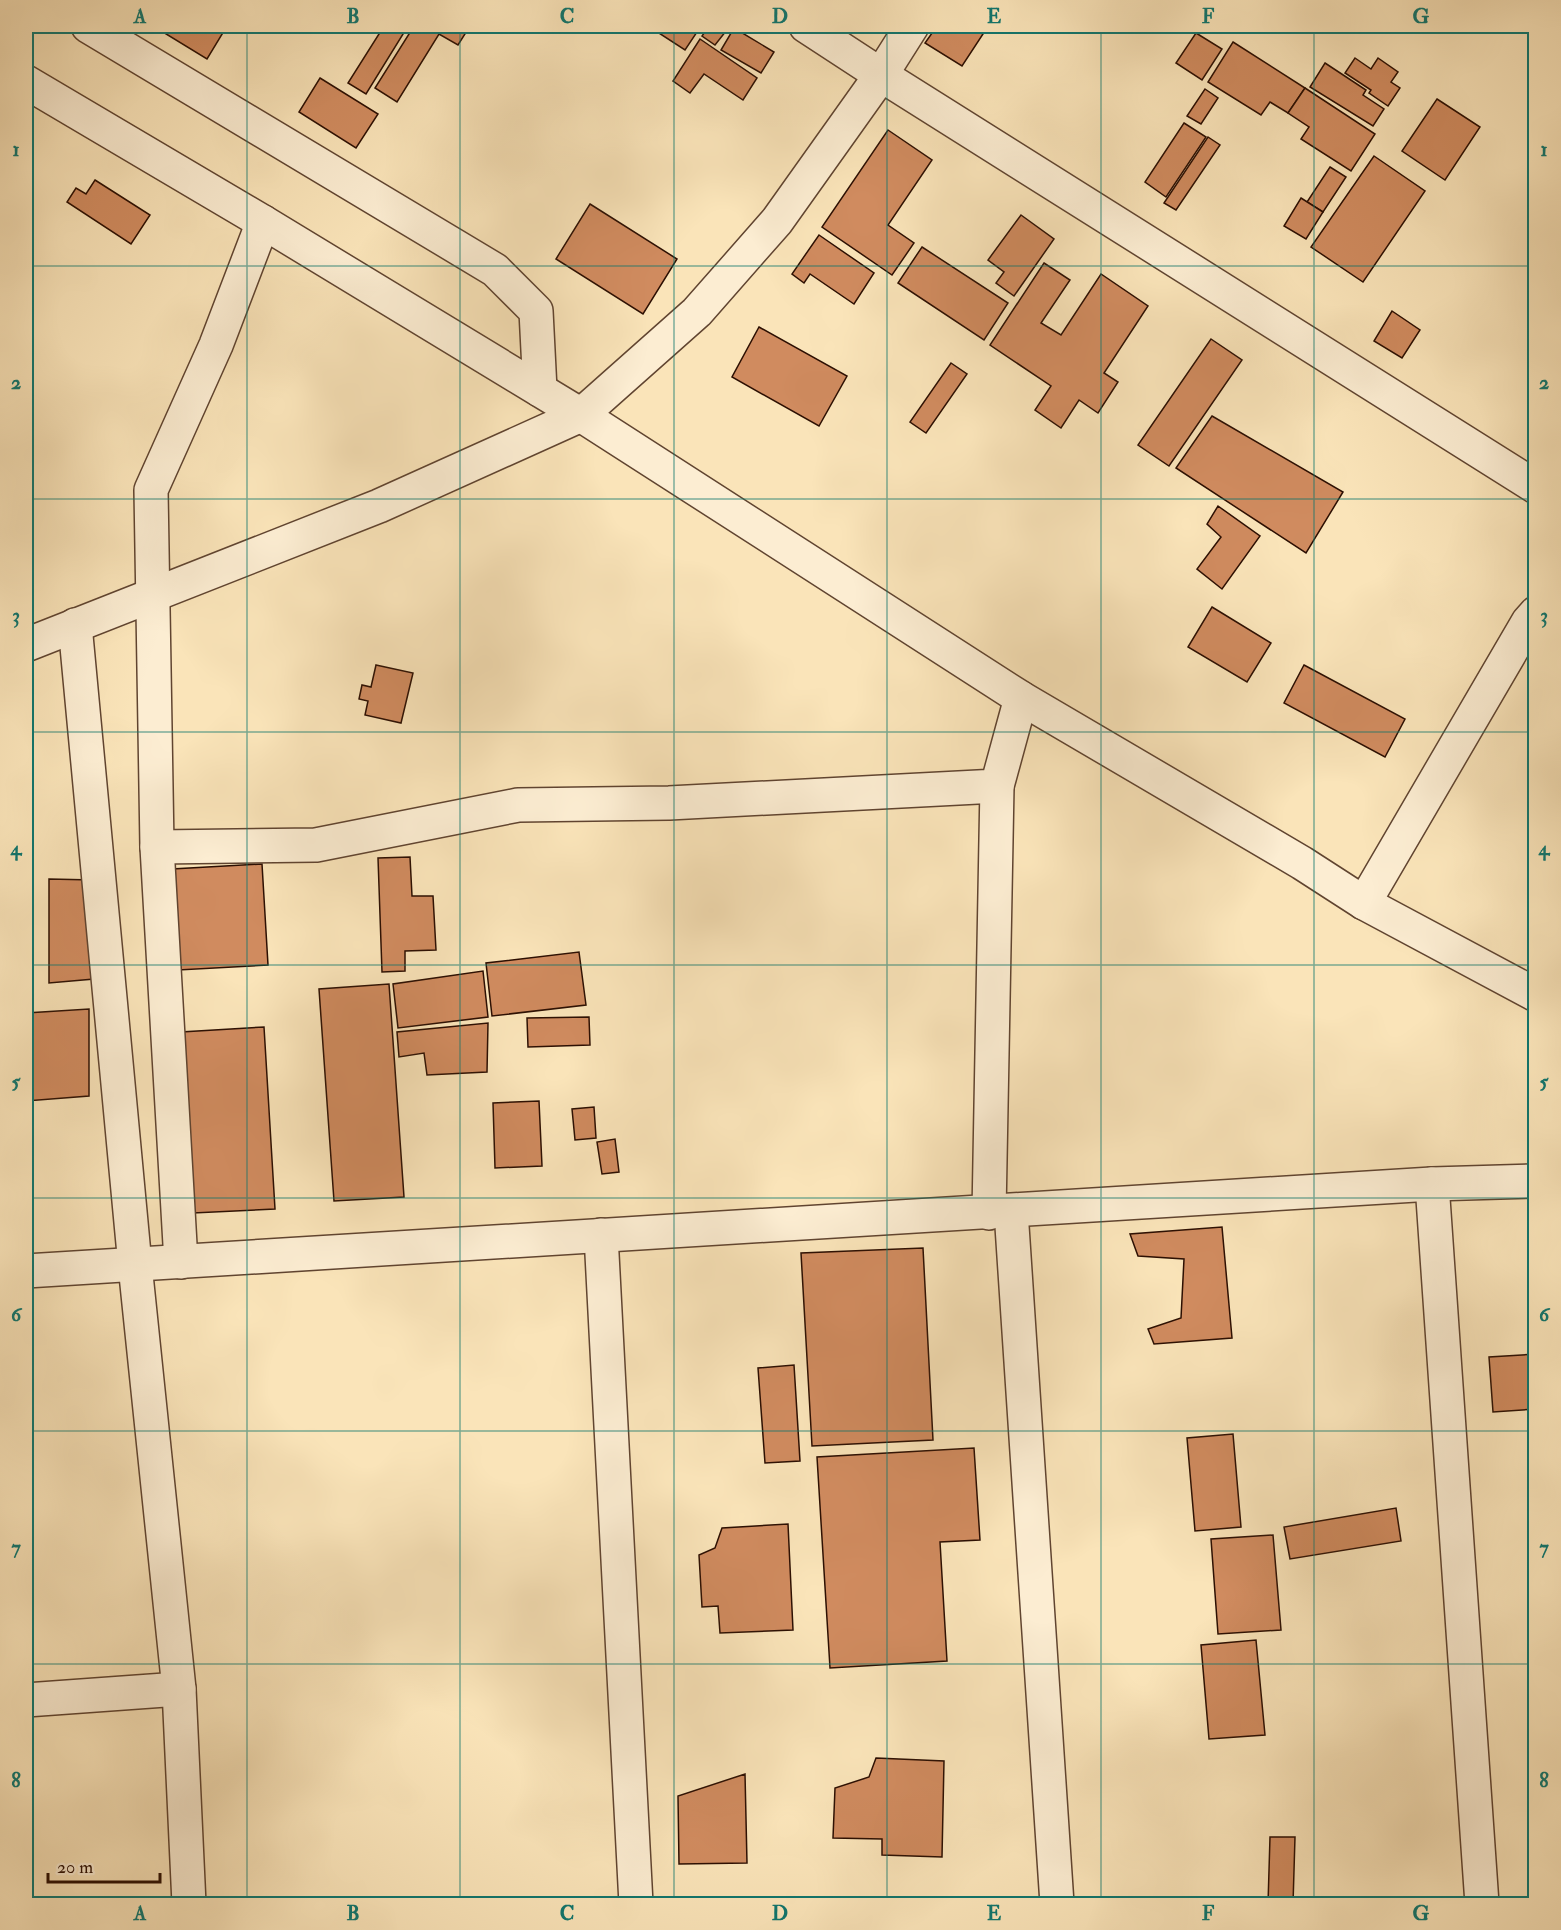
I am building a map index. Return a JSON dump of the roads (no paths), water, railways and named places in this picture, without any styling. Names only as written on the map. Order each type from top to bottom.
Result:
[{"type":"street","points":[[88,26],[495,270],[536,311],[540,390]]},
{"type":"street","points":[[806,26],[1536,487]]},
{"type":"street","points":[[26,645],[379,506],[581,415],[697,312],[777,221],[881,75],[912,26]]},
{"type":"street","points":[[26,82],[263,222],[581,415],[1022,698],[1364,903],[1536,995]]},
{"type":"street","points":[[181,1262],[157,847],[151,490],[216,345],[263,222]]},
{"type":"street","points":[[1364,903],[1528,622],[1536,613]]},
{"type":"street","points":[[75,625],[135,1265],[178,1689],[189,1905]]},
{"type":"street","points":[[1022,698],[997,786],[1000,1212],[1057,1905]]},
{"type":"street","points":[[157,847],[316,845],[518,806],[669,803],[997,786]]},
{"type":"street","points":[[26,1271],[1432,1184],[1536,1180]]},
{"type":"street","points":[[1432,1184],[1482,1905]]},
{"type":"street","points":[[602,1235],[636,1905]]},
{"type":"street","points":[[26,1700],[178,1689]]}]
